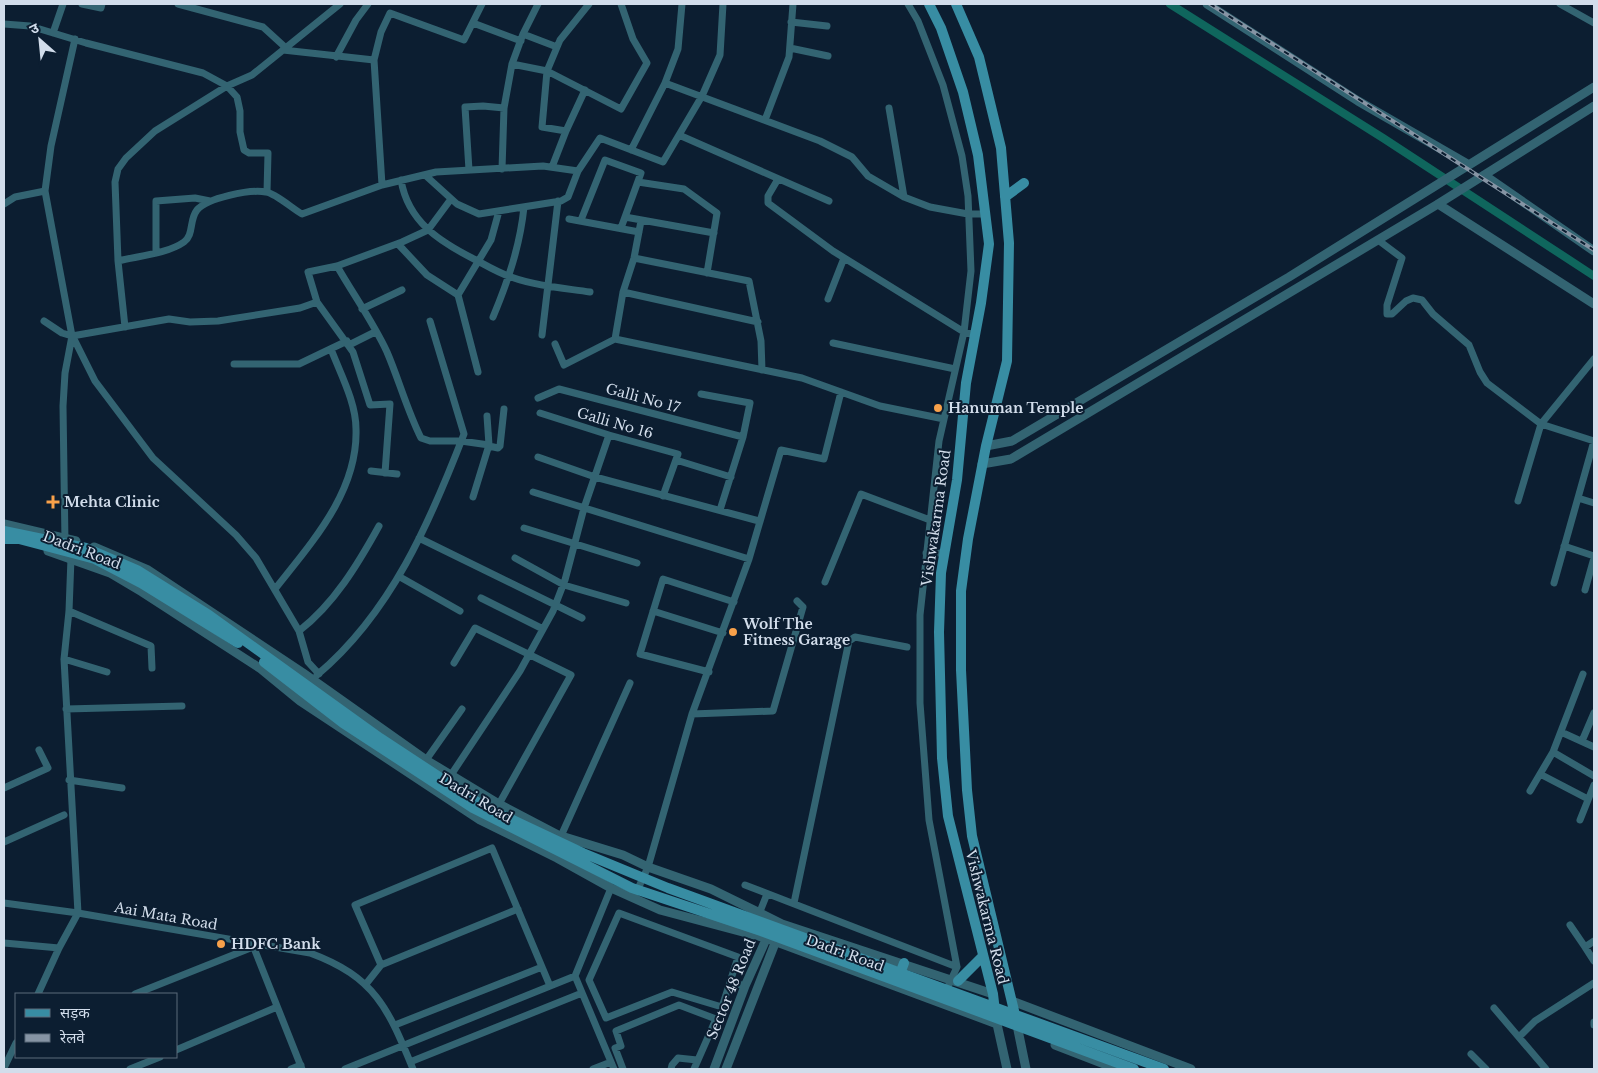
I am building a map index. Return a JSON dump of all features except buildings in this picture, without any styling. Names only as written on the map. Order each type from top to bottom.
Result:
[{"type":"main road","name":"Vishwakarma Road","points":[[929,4],[941,28],[963,92],[978,155],[989,244],[966,383],[957,480],[941,573],[939,632],[942,758],[948,816],[993,994],[997,1024]]},
{"type":"main road","name":"Vishwakarma Road","points":[[956,4],[979,57],[1001,148],[1010,243],[1007,361],[982,464],[968,539],[961,591],[961,670],[967,790],[972,836],[1018,1030]]},
{"type":"main road","points":[[1005,197],[1024,183]]},
{"type":"main road","points":[[4,530],[86,548],[137,570],[209,615],[380,738],[485,807],[583,853],[668,888],[1164,1069]]},
{"type":"main road","points":[[4,540],[19,539],[95,559],[141,583],[239,644],[343,723],[473,808],[632,888],[761,931],[1134,1069]]},
{"type":"main road","points":[[954,980],[982,956]]},
{"type":"main road","points":[[895,986],[904,963]]},
{"type":"street","points":[[53,33],[63,4]]},
{"type":"street","points":[[82,4],[101,8],[102,4]]},
{"type":"street","points":[[178,4],[263,27],[285,49],[336,57],[374,60]]},
{"type":"street","points":[[125,327],[118,261],[114,182],[118,169],[139,144],[155,131],[227,86],[252,75],[340,4]]},
{"type":"street","points":[[336,57],[356,20],[368,4]]},
{"type":"street","points":[[382,185],[374,60],[381,32],[390,13],[464,40],[482,4]]},
{"type":"street","points":[[502,169],[504,108],[512,64],[522,37],[538,4]]},
{"type":"street","points":[[566,131],[542,126],[546,71],[557,47],[589,4]]},
{"type":"street","points":[[512,64],[546,71],[621,109],[647,62],[633,38],[621,4]]},
{"type":"street","points":[[631,150],[665,83],[678,49],[682,4]]},
{"type":"street","points":[[425,175],[451,199],[478,214],[558,202],[568,197],[578,171],[600,138],[663,162],[702,96],[720,55],[723,4]]},
{"type":"street","points":[[765,120],[789,57],[793,4]]},
{"type":"street","points":[[908,4],[918,22],[943,85],[962,156],[971,271],[964,332],[939,441],[920,615],[923,756],[929,820],[957,967],[954,980],[941,1003]]},
{"type":"street","points":[[1207,4],[1358,101],[1468,166]]},
{"type":"street","points":[[1560,4],[1594,23]]},
{"type":"street","points":[[791,22],[827,26]]},
{"type":"street","points":[[473,23],[557,47]]},
{"type":"street","points":[[4,24],[30,26],[203,73],[227,86],[239,102],[240,132],[244,150],[249,153],[268,153],[267,192]]},
{"type":"street","points":[[75,39],[51,146],[46,191],[72,336],[95,381],[153,458],[236,535],[256,558],[299,631],[308,662],[319,674]]},
{"type":"street","points":[[790,48],[828,56]]},
{"type":"street","points":[[665,83],[820,141],[852,157],[868,176],[904,197],[930,207],[968,214],[985,214]]},
{"type":"street","points":[[986,446],[1012,441],[1289,278],[1594,87]]},
{"type":"street","points":[[552,167],[585,90]]},
{"type":"street","points":[[982,464],[1011,459],[1378,240],[1594,106]]},
{"type":"street","points":[[469,170],[464,107],[504,108]]},
{"type":"street","points":[[889,108],[904,197]]},
{"type":"street","points":[[679,135],[828,201]]},
{"type":"street","points":[[581,220],[605,160],[641,173],[621,228]]},
{"type":"street","points":[[118,261],[169,249],[187,239],[195,212],[210,201],[241,194],[267,192],[302,214],[382,185],[425,175],[469,170],[543,166],[578,171]]},
{"type":"street","points":[[1483,176],[1594,251]]},
{"type":"street","points":[[778,179],[768,196],[768,203],[844,258],[964,332],[975,335]]},
{"type":"street","points":[[401,180],[404,197],[416,219],[443,244],[510,277],[548,286],[590,292]]},
{"type":"street","points":[[638,182],[684,189],[717,213],[708,273]]},
{"type":"street","points":[[4,204],[15,197],[46,191]]},
{"type":"street","points":[[156,252],[156,201],[195,198],[210,201]]},
{"type":"street","points":[[385,473],[390,404],[370,405],[348,343],[317,302],[308,272],[337,266],[398,244],[428,230],[451,199]]},
{"type":"street","points":[[542,335],[558,202]]},
{"type":"street","points":[[1439,203],[1594,304]]},
{"type":"street","points":[[493,318],[510,277],[522,230],[524,207]]},
{"type":"street","points":[[458,295],[491,240],[499,211]]},
{"type":"street","points":[[625,217],[714,233]]},
{"type":"street","points":[[569,218],[639,232]]},
{"type":"street","points":[[615,339],[622,292],[634,258],[641,221]]},
{"type":"street","points":[[1378,240],[1402,258],[1402,264],[1387,306],[1387,314],[1392,314],[1406,301],[1413,298],[1422,300],[1433,314],[1469,345],[1480,372],[1487,382],[1541,424],[1594,441],[1554,584]]},
{"type":"street","points":[[398,244],[427,274],[458,295],[478,372]]},
{"type":"street","points":[[634,258],[749,282],[761,341],[762,370]]},
{"type":"street","points":[[828,299],[844,258]]},
{"type":"street","points":[[337,266],[389,358],[403,390],[410,415],[421,438],[430,441],[461,440],[498,448],[500,446],[504,409]]},
{"type":"street","points":[[362,309],[402,290]]},
{"type":"street","points":[[622,292],[758,322]]},
{"type":"street","points":[[44,321],[62,333],[72,336],[170,319],[190,322],[218,321],[300,308],[317,302]]},
{"type":"street","points":[[311,680],[358,633],[382,604],[400,577],[464,434],[430,321]]},
{"type":"street","points":[[234,364],[299,364],[375,332]]},
{"type":"street","points":[[38,993],[59,948],[78,913],[74,811],[69,780],[64,659],[69,611],[64,397],[65,373],[72,336]]},
{"type":"street","points":[[555,344],[564,365],[615,339],[802,378],[880,406],[944,419]]},
{"type":"street","points":[[833,343],[955,369]]},
{"type":"street","points":[[275,588],[321,529],[352,469],[356,428],[354,410],[331,349]]},
{"type":"street","points":[[1518,501],[1541,424],[1594,359]]},
{"type":"street","name":"Galli No 17","points":[[538,398],[559,389],[743,437]]},
{"type":"street","points":[[634,898],[648,867],[692,714],[750,559],[759,521],[781,450],[824,459],[841,392]]},
{"type":"street","points":[[701,394],[750,404],[743,437],[720,510]]},
{"type":"street","name":"Galli No 16","points":[[540,412],[609,435],[678,454],[676,460]]},
{"type":"street","points":[[474,498],[489,446],[487,416]]},
{"type":"street","points":[[439,792],[530,654],[555,606],[564,585],[584,508],[609,435]]},
{"type":"street","points":[[538,457],[595,477],[759,521]]},
{"type":"street","points":[[663,496],[676,460],[731,477]]},
{"type":"street","points":[[371,471],[397,474]]},
{"type":"street","points":[[533,492],[750,559]]},
{"type":"street","points":[[825,582],[860,494],[930,520]]},
{"type":"street","points":[[1578,498],[1594,503]]},
{"type":"street","name":"Dadri Road","points":[[4,524],[66,539],[111,553],[148,570],[297,669],[426,760],[499,804],[561,836],[623,855],[648,867],[711,889],[778,921],[993,994]]},
{"type":"street","points":[[299,631],[320,613],[363,555],[379,526]]},
{"type":"street","points":[[524,528],[637,563]]},
{"type":"street","points":[[419,538],[582,618]]},
{"type":"street","name":"Dadri Road","points":[[4,540],[32,545],[110,573],[261,669],[284,688],[373,751],[480,820],[557,858],[611,888],[660,910],[771,940],[997,1024]]},
{"type":"street","points":[[1564,546],[1594,557],[1585,590]]},
{"type":"street","points":[[926,553],[944,553]]},
{"type":"street","points":[[515,558],[564,585],[626,603]]},
{"type":"street","points":[[400,577],[460,611]]},
{"type":"street","points":[[709,672],[640,654],[663,579],[734,602]]},
{"type":"street","points":[[481,598],[543,629]]},
{"type":"street","points":[[692,714],[773,711],[803,607],[797,601]]},
{"type":"street","points":[[69,611],[151,646],[152,668]]},
{"type":"street","points":[[653,611],[723,634]]},
{"type":"street","points":[[454,663],[475,628],[571,676],[499,804]]},
{"type":"street","points":[[794,903],[849,641],[856,637],[908,647]]},
{"type":"street","points":[[64,659],[107,672]]},
{"type":"street","points":[[284,688],[297,669]]},
{"type":"street","points":[[1530,791],[1553,752],[1583,674]]},
{"type":"street","points":[[561,836],[630,683]]},
{"type":"street","points":[[66,709],[182,706]]},
{"type":"street","points":[[426,760],[462,709]]},
{"type":"street","points":[[1582,741],[1594,713]]},
{"type":"street","points":[[1561,732],[1594,746]]},
{"type":"street","points":[[5,785],[48,768],[39,750]]},
{"type":"street","points":[[1553,752],[1594,776]]},
{"type":"street","points":[[1540,774],[1588,799]]},
{"type":"street","points":[[69,780],[122,788]]},
{"type":"street","points":[[1580,820],[1594,786]]},
{"type":"street","points":[[4,842],[64,815]]},
{"type":"street","points":[[381,965],[355,905],[492,848],[550,986]]},
{"type":"street","points":[[745,885],[957,967]]},
{"type":"street","points":[[611,888],[575,976],[614,1069]]},
{"type":"street","points":[[760,914],[767,894]]},
{"type":"street","name":"Aai Mata Road","points":[[4,903],[78,913],[253,945],[310,952],[335,962],[366,984],[395,1026],[412,1066]]},
{"type":"street","points":[[366,984],[381,965],[518,909]]},
{"type":"street","points":[[619,914],[738,957],[730,982],[722,1007],[672,992],[606,1018],[589,980],[619,914]]},
{"type":"street","name":"Sector 48 Road","points":[[726,1069],[778,921]]},
{"type":"street","points":[[1570,925],[1594,961]]},
{"type":"street","name":"Sector 48 Road","points":[[714,1069],[745,986],[771,940]]},
{"type":"street","points":[[1585,947],[1594,941]]},
{"type":"street","points":[[4,943],[59,948]]},
{"type":"street","points":[[137,993],[253,945],[301,1067],[291,1069]]},
{"type":"street","points":[[395,1026],[542,967]]},
{"type":"street","points":[[345,1069],[575,976]]},
{"type":"street","points":[[730,982],[745,986]]},
{"type":"street","points":[[1518,1037],[1535,1021],[1594,982]]},
{"type":"street","points":[[412,1066],[582,993]]},
{"type":"street","points":[[1012,1000],[1190,1069]]},
{"type":"street","points":[[622,1069],[615,1048],[621,1046],[616,1031],[679,1005],[716,1019],[694,1069]]},
{"type":"street","points":[[178,1049],[277,1007]]},
{"type":"street","points":[[1494,1008],[1546,1069]]},
{"type":"street","name":"Vishwakarma Road","points":[[997,1024],[1007,1069]]},
{"type":"street","points":[[1018,1030],[1117,1069]]},
{"type":"street","name":"Vishwakarma Road","points":[[1018,1030],[1026,1069]]},
{"type":"street","points":[[4,1068],[15,1045]]},
{"type":"street","points":[[1471,1054],[1486,1069]]},
{"type":"street","points":[[130,1069],[158,1058]]},
{"type":"street","points":[[671,1069],[672,1064],[678,1058],[697,1060]]},
{"type":"street","points":[[593,1069],[611,1062]]},
{"type":"waterway","points":[[1170,4],[1383,138],[1594,276]]},
{"type":"railway","points":[[1210,4],[1594,250]]},
{"type":"place","name":"Hanuman Temple","points":[[938,408]]},
{"type":"place","name":"Mehta Clinic","points":[[53,502]]},
{"type":"place","name":"Wolf The Fitness Garage","points":[[733,632]]},
{"type":"place","name":"HDFC Bank","points":[[221,944]]}]
